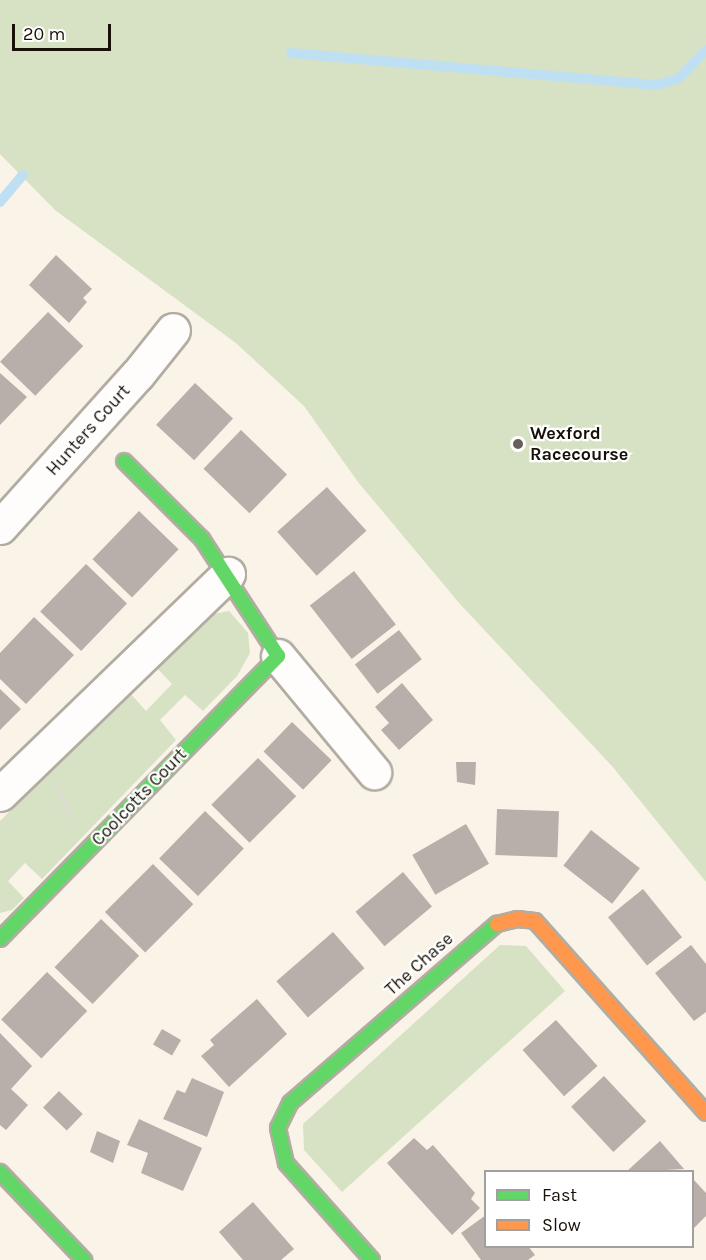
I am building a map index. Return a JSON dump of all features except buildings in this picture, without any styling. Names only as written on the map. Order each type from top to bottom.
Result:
[{"type":"street","name":"Hunters Court","points":[[0,527],[138,374],[172,330]]},
{"type":"street","points":[[124,461],[202,539],[228,574],[278,656],[374,772]]},
{"type":"street","points":[[0,794],[30,762],[228,574]]},
{"type":"street","name":"Coolcotts Court","points":[[0,939],[278,656]]},
{"type":"street","name":"The Chase","points":[[372,1260],[286,1162],[278,1128],[290,1103],[491,925],[517,919],[535,921],[706,1113]]},
{"type":"street","points":[[0,1172],[84,1260]]},
{"type":"path","points":[[30,762],[54,784],[76,826],[94,844]]},
{"type":"green space","name":"Wexford Racecourse","points":[[0,0],[706,0],[706,882],[612,766],[460,604],[358,482],[304,406],[236,343],[55,210],[0,154]]},
{"type":"green space","points":[[229,611],[248,633],[250,653],[237,676],[203,711],[185,695],[160,720],[176,740],[42,879],[25,863],[8,881],[24,898],[12,910],[0,913],[0,821],[129,692],[146,711],[172,684],[155,666],[203,616]]},
{"type":"green space","points":[[500,945],[526,946],[565,991],[342,1192],[304,1150],[303,1124]]},
{"type":"waterway","points":[[291,53],[657,85],[679,78],[706,50]]},
{"type":"waterway","points":[[0,202],[23,175]]},
{"type":"traffic: fast","points":[[0,939],[278,656],[202,539],[124,461]]},
{"type":"traffic: fast","points":[[372,1260],[286,1163],[278,1128],[290,1103],[497,924]]},
{"type":"traffic: fast","points":[[0,1172],[84,1260]]},
{"type":"traffic: slow","points":[[497,924],[517,919],[535,921],[706,1113]]},
{"type":"place","name":"Wexford Racecourse","points":[[518,444]]}]
